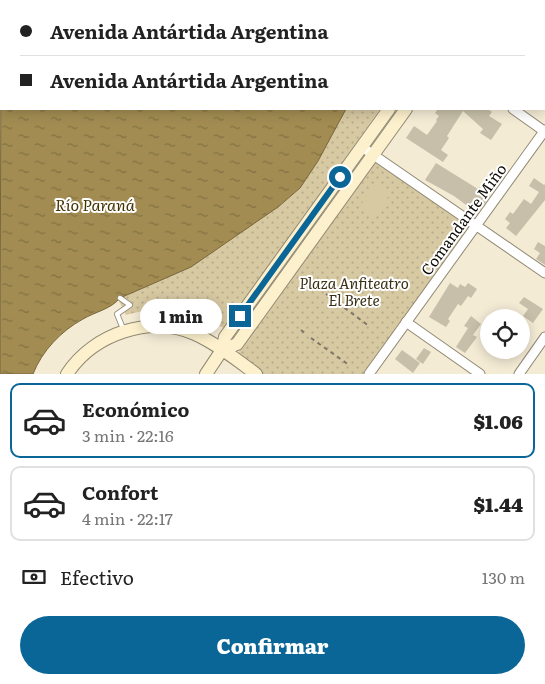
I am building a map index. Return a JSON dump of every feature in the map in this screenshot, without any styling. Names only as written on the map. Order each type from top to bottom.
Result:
[{"type":"main road","points":[[206,374],[222,350],[225,337],[388,110]]},
{"type":"main road","points":[[222,350],[237,344],[405,110]]},
{"type":"main road","points":[[67,374],[87,351],[106,338],[124,331],[149,327],[172,328],[194,334],[214,344],[256,374]]},
{"type":"street","points":[[515,110],[545,130]]},
{"type":"street","name":"Comandante Miño","points":[[369,374],[545,130]]},
{"type":"street","points":[[362,147],[545,273]]},
{"type":"street","points":[[406,322],[480,374]]},
{"type":"street","points":[[519,374],[545,337]]},
{"type":"lane","points":[[120,298],[130,304],[117,314],[124,331]]},
{"type":"path","points":[[326,294],[332,298]]},
{"type":"path","points":[[338,302],[369,326]]},
{"type":"path","points":[[300,330],[306,334]]},
{"type":"path","points":[[311,338],[349,365]]},
{"type":"green space","points":[[345,110],[379,110],[224,328],[199,317],[172,310],[153,309],[126,315],[119,301],[120,298],[191,267],[278,207],[300,188],[318,161]]},
{"type":"green space","name":"Plaza Anfiteatro El Brete","points":[[377,158],[471,226],[366,374],[262,374],[236,356]]},
{"type":"green space","points":[[377,183],[391,193],[374,217],[360,206]]},
{"type":"water","name":"Río Paraná","points":[[1,110],[345,110],[318,161],[300,188],[278,207],[191,267],[120,298],[108,308],[67,329],[53,342],[33,374],[0,374]]},
{"type":"building","points":[[437,110],[489,110],[492,112],[489,116],[502,124],[491,140],[480,133],[483,129],[463,111],[447,136],[449,138],[441,150],[448,155],[443,162],[406,138],[414,126],[427,135],[439,116],[435,113]]},
{"type":"building","points":[[436,163],[478,189],[479,187],[490,196],[477,213],[454,196],[425,180]]},
{"type":"building","points":[[500,165],[506,168],[502,175],[504,177],[499,183],[492,177]]},
{"type":"building","points":[[534,178],[545,184],[545,200],[516,236],[506,228],[510,223],[505,219],[510,212],[513,214],[524,199],[531,204],[539,192],[529,186]]},
{"type":"building","points":[[538,242],[545,246],[545,265],[536,259],[540,253],[534,249]]},
{"type":"building","points":[[450,283],[458,288],[460,284],[465,287],[468,283],[477,289],[471,298],[468,296],[461,306],[458,304],[448,319],[450,321],[446,327],[429,317]]},
{"type":"building","points":[[524,297],[543,309],[533,323],[530,321],[530,309],[519,303]]},
{"type":"building","points":[[471,316],[480,323],[473,335],[477,337],[465,353],[456,347],[468,328],[464,326]]},
{"type":"building","points":[[424,348],[431,352],[423,364],[416,359]]},
{"type":"building","points":[[402,350],[420,363],[413,373],[395,359]]},
{"type":"route","points":[[240,316],[340,177]]}]
